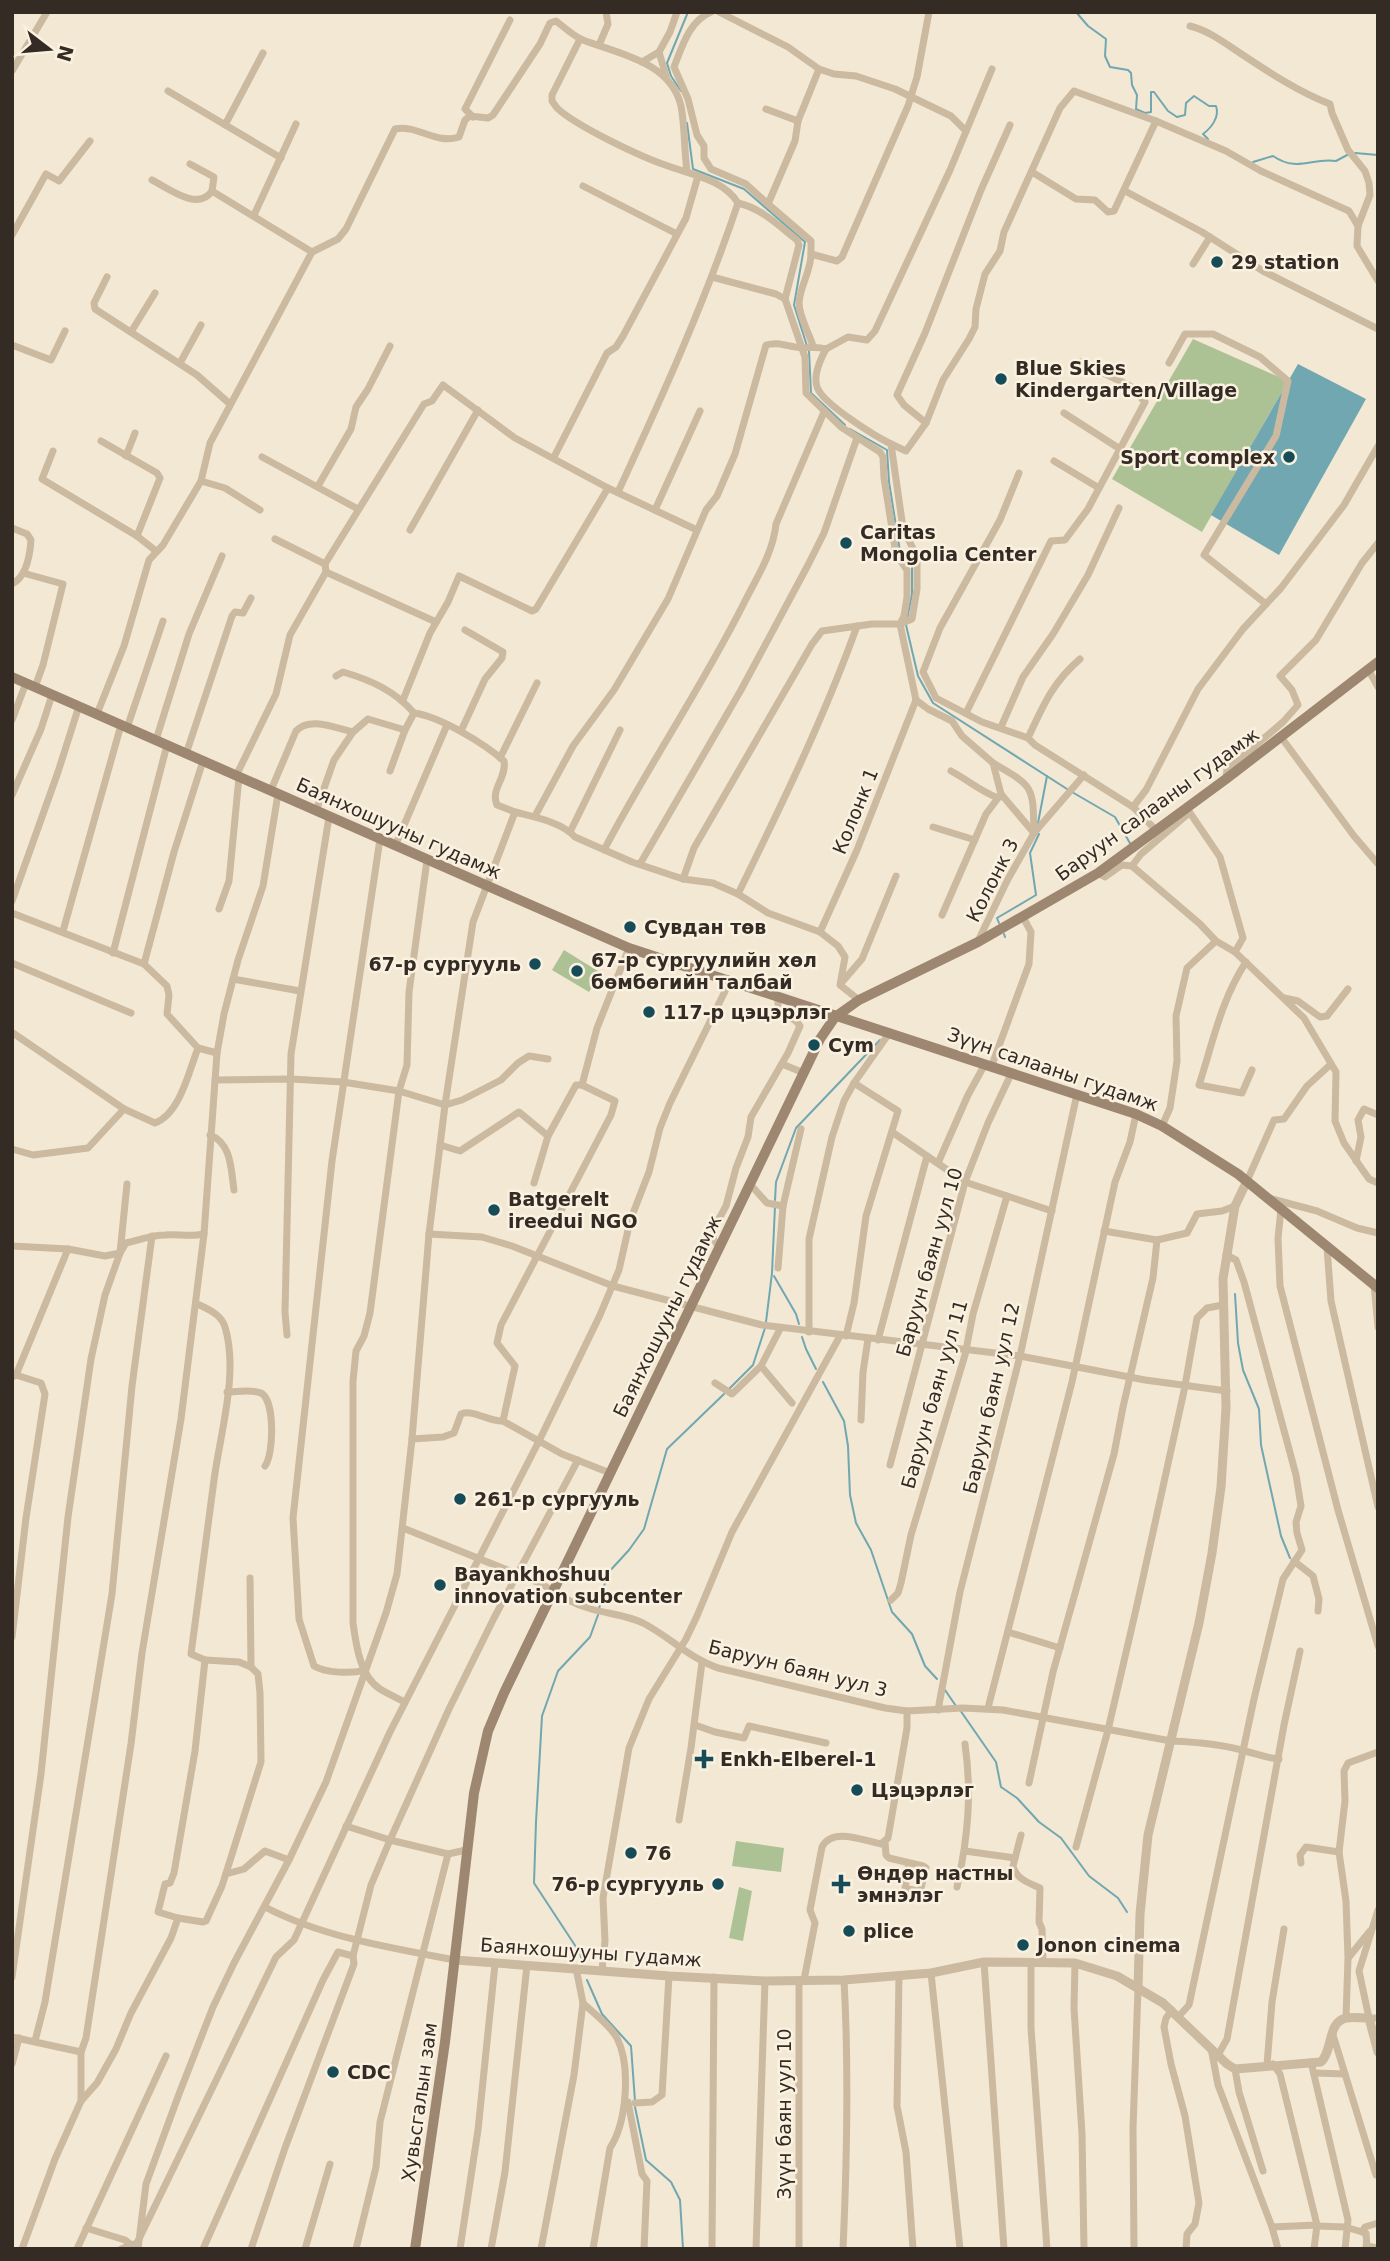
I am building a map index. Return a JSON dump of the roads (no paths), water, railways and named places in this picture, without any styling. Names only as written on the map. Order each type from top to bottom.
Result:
[{"type":"main road","name":"Баруун салааны гудамж","points":[[835,1017],[859,1000],[978,942],[1098,873],[1187,810],[1373,666]]},
{"type":"main road","name":"Баянхошууны гудамж","points":[[12,677],[629,948],[835,1017],[820,1039],[488,1731],[477,1773],[455,1960]]},
{"type":"main road","name":"Зүүн салааны гудамж","points":[[835,1017],[989,1064],[1136,1114],[1162,1126],[1247,1181],[1376,1287]]},
{"type":"main road","name":"Хувьсгалын зам","points":[[415,2249],[424,2202],[455,1960]]},
{"type":"street","points":[[12,71],[47,12]]},
{"type":"street","points":[[599,45],[608,24],[606,12]]},
{"type":"street","points":[[677,12],[674,67],[688,99],[697,135],[704,146],[704,158],[711,169],[746,184],[811,241],[811,263],[799,304],[808,347],[806,393],[824,412],[857,439],[880,452],[883,457],[896,554],[907,570],[904,622],[916,701],[952,721],[962,736],[992,763],[1025,782],[1033,799],[1034,834]]},
{"type":"street","points":[[642,62],[674,45],[704,15],[711,12]]},
{"type":"street","points":[[719,12],[778,41],[819,69],[834,74],[856,76],[911,96],[951,116],[966,131]]},
{"type":"street","points":[[811,254],[837,261],[842,257],[911,96],[929,12]]},
{"type":"street","points":[[473,117],[465,109],[510,20]]},
{"type":"street","points":[[97,714],[124,646],[144,572],[201,481],[210,443],[312,252],[338,239],[346,229],[395,128],[404,127],[445,140],[459,137],[465,120],[470,116],[488,118],[540,44],[550,23],[556,21],[580,39],[642,62],[666,77],[675,88],[681,105],[687,171]]},
{"type":"street","points":[[1190,26],[1205,30],[1260,66],[1330,104],[1350,154],[1365,171],[1370,195],[1358,226],[1357,246],[1378,281]]},
{"type":"street","points":[[580,39],[552,95],[552,101],[557,108],[608,139],[731,191],[738,203],[750,206],[797,240],[799,251],[785,299]]},
{"type":"street","points":[[659,52],[666,77]]},
{"type":"street","points":[[225,125],[263,54]]},
{"type":"street","points":[[768,204],[795,141],[798,121],[819,69]]},
{"type":"street","points":[[992,69],[875,331],[867,340],[848,337],[826,349],[819,361],[816,381],[819,391],[846,416],[906,451],[926,423],[943,380],[975,327],[976,309],[985,274],[1000,251],[1004,232],[1060,108],[1074,91],[1156,121],[1226,151],[1261,172],[1349,211],[1358,226]]},
{"type":"street","points":[[167,91],[281,158]]},
{"type":"street","points":[[765,109],[798,121]]},
{"type":"street","points":[[1032,172],[1076,199],[1096,200],[1108,212],[1114,211],[1156,121]]},
{"type":"street","points":[[254,215],[296,124]]},
{"type":"street","points":[[926,423],[904,405],[897,395],[1010,125]]},
{"type":"street","points":[[12,235],[46,174],[59,181],[90,141]]},
{"type":"street","points":[[152,180],[190,199],[201,200],[212,191],[214,177],[190,164]]},
{"type":"street","points":[[554,457],[607,352],[617,347],[623,337],[686,218],[698,176]]},
{"type":"street","points":[[583,186],[677,234]]},
{"type":"street","points":[[212,191],[312,252]]},
{"type":"street","points":[[1125,191],[1210,237],[1263,271],[1378,329]]},
{"type":"street","points":[[618,492],[651,422],[712,277],[738,203]]},
{"type":"street","points":[[1194,264],[1210,237]]},
{"type":"street","points":[[107,277],[94,303],[95,309],[180,363],[230,404]]},
{"type":"street","points":[[712,277],[776,294],[785,299],[808,347]]},
{"type":"street","points":[[131,332],[155,293]]},
{"type":"street","points":[[180,363],[201,325]]},
{"type":"street","points":[[12,345],[51,360],[65,331]]},
{"type":"street","points":[[1169,363],[1185,334],[1213,334],[1261,357],[1288,381],[1276,436],[1204,555],[1266,604]]},
{"type":"street","points":[[535,816],[573,746],[614,690],[668,599],[706,510],[717,496],[735,454],[766,345],[775,342],[826,349]]},
{"type":"street","points":[[318,486],[351,429],[356,407],[390,346]]},
{"type":"street","points":[[966,713],[1051,541],[1065,541],[1088,509],[1146,402],[1130,386],[1081,362]]},
{"type":"street","points":[[219,909],[229,881],[237,776],[256,731],[276,694],[290,635],[358,509],[424,404],[432,401],[440,387],[443,385],[515,438],[608,488],[697,530]]},
{"type":"street","points":[[411,530],[478,410]]},
{"type":"street","points":[[655,510],[700,411]]},
{"type":"street","points":[[604,850],[634,792],[737,617],[774,543],[776,524],[824,412]]},
{"type":"street","points":[[1064,413],[1120,449]]},
{"type":"street","points":[[126,456],[135,433]]},
{"type":"street","points":[[640,864],[741,690],[808,565],[824,533],[857,439]]},
{"type":"street","points":[[101,441],[157,473],[160,478],[137,536]]},
{"type":"street","points":[[683,879],[694,848],[811,644],[822,631],[912,619],[917,589],[916,557],[903,528],[891,444]]},
{"type":"street","points":[[1133,807],[1146,790],[1198,689],[1344,505],[1378,446]]},
{"type":"street","points":[[53,451],[42,479],[137,536],[156,551]]},
{"type":"street","points":[[262,457],[358,509]]},
{"type":"street","points":[[1054,461],[1099,488]]},
{"type":"street","points":[[1020,473],[1000,520],[940,628],[922,669],[936,698],[982,722],[1028,738],[1035,746],[1133,807],[1156,830]]},
{"type":"street","points":[[201,481],[225,488],[260,510]]},
{"type":"street","points":[[403,700],[414,669],[459,576],[532,611],[536,609],[608,488]]},
{"type":"street","points":[[1001,727],[1023,677],[1053,634],[1088,575],[1119,508]]},
{"type":"street","points":[[12,528],[27,534],[31,540],[20,580],[12,584]]},
{"type":"street","points":[[275,539],[326,568],[436,622]]},
{"type":"street","points":[[1226,779],[1227,770],[1283,722],[1298,705],[1292,690],[1280,676],[1316,640],[1362,563],[1378,543]]},
{"type":"street","points":[[156,740],[189,634],[222,556]]},
{"type":"street","points":[[12,720],[31,685],[56,618],[63,584],[23,573]]},
{"type":"street","points":[[186,754],[232,616],[235,612],[243,613],[251,598]]},
{"type":"street","points":[[63,932],[124,726],[163,621]]},
{"type":"street","points":[[738,894],[801,765],[841,672],[857,626]]},
{"type":"street","points":[[461,731],[478,691],[502,658],[502,652],[465,630]]},
{"type":"street","points":[[1028,738],[1050,691],[1063,673],[1080,659]]},
{"type":"street","points":[[1373,666],[1378,687]]},
{"type":"street","points":[[336,676],[343,672],[380,686],[403,700],[414,713],[461,731],[504,761],[505,771],[494,793],[497,805],[535,816],[570,831],[575,837],[640,864],[683,879],[713,883],[738,894],[768,913],[820,932],[838,946],[845,957],[840,985]]},
{"type":"street","points":[[500,758],[537,683]]},
{"type":"street","points":[[12,795],[41,729],[52,695]]},
{"type":"street","name":"Колонк 1","points":[[820,932],[857,850],[916,701]]},
{"type":"street","points":[[12,901],[79,706]]},
{"type":"street","points":[[390,771],[414,713]]},
{"type":"street","points":[[316,811],[334,760],[353,732],[368,719],[405,730]]},
{"type":"street","points":[[80,2101],[81,2052],[86,2038],[131,1744],[142,1653],[197,1304],[217,1053],[233,979],[263,886],[274,792],[296,730],[303,723],[311,722],[353,732]]},
{"type":"street","points":[[395,846],[447,725]]},
{"type":"street","points":[[570,831],[620,730]]},
{"type":"street","points":[[1280,737],[1353,836],[1378,864]]},
{"type":"street","points":[[113,953],[167,745]]},
{"type":"street","points":[[144,964],[174,852],[203,761]]},
{"type":"street","points":[[992,763],[999,796],[1034,834]]},
{"type":"street","points":[[951,771],[966,778],[978,790],[999,796]]},
{"type":"street","name":"Колонк 3","points":[[978,942],[1008,879],[1034,834],[1084,775]]},
{"type":"street","points":[[942,915],[986,814],[999,796]]},
{"type":"street","points":[[1132,866],[1187,810],[1220,857],[1244,937],[1235,952]]},
{"type":"street","points":[[135,2245],[146,2184],[179,2094],[213,2007],[326,1782],[397,1574],[444,1105],[473,922],[515,812]]},
{"type":"street","points":[[287,1335],[285,1285],[291,1054],[329,817]]},
{"type":"street","points":[[933,827],[975,840]]},
{"type":"street","points":[[365,1671],[323,1670],[314,1666],[299,1619],[293,1518],[342,1082],[380,839]]},
{"type":"street","points":[[405,1702],[381,1690],[365,1671],[353,1623],[354,1381],[356,1351],[364,1336],[370,1312],[399,1091],[407,1066],[409,992],[427,860]]},
{"type":"street","points":[[1098,873],[1105,877],[1122,865],[1132,866],[1200,923],[1216,941],[1246,961],[1304,1018],[1336,1072],[1335,1121],[1368,1179],[1378,1184]]},
{"type":"street","points":[[840,985],[862,959],[896,876]]},
{"type":"street","points":[[12,912],[144,964],[167,986],[167,1014],[198,1048],[217,1053]]},
{"type":"street","points":[[938,1163],[968,1095],[989,1064],[1029,964],[1031,932],[1023,917]]},
{"type":"street","points":[[1162,1126],[1170,1108],[1177,1061],[1176,1016],[1187,968],[1216,941]]},
{"type":"street","points":[[582,1085],[597,1028],[629,948]]},
{"type":"street","points":[[1246,961],[1215,1025],[1199,1085],[1242,1093],[1252,1070]]},
{"type":"street","points":[[12,963],[131,1013]]},
{"type":"street","points":[[233,979],[300,991]]},
{"type":"street","points":[[121,2249],[135,2245],[276,1957],[290,1946],[302,1924],[405,1702],[539,1441],[623,1258],[634,1207],[649,1172],[660,1128],[730,981]]},
{"type":"street","points":[[840,985],[859,1000]]},
{"type":"street","points":[[1283,998],[1298,1001],[1320,1017],[1327,1016],[1348,989]]},
{"type":"street","points":[[720,1248],[713,1239],[714,1228],[726,1206],[748,1137],[751,1117],[782,1065],[800,1026],[778,1010],[778,997]]},
{"type":"street","points":[[809,1332],[809,1239],[832,1137],[853,1083],[890,1032]]},
{"type":"street","points":[[13,1033],[124,1109],[155,1123],[164,1120],[186,1084],[198,1048]]},
{"type":"street","points":[[215,1080],[291,1079],[342,1082],[399,1091],[444,1105],[462,1100],[501,1080],[529,1056],[548,1059]]},
{"type":"street","points":[[782,1065],[804,1073]]},
{"type":"street","points":[[1134,2249],[1133,2128],[1140,1914],[1148,1835],[1199,1623],[1221,1486],[1227,1391],[1223,1305],[1226,1255],[1235,1206],[1274,1120],[1284,1119],[1307,1086],[1330,1065]]},
{"type":"street","name":"Баруун баян уул 10","points":[[890,1465],[965,1182],[1012,1072]]},
{"type":"street","points":[[403,1528],[542,1584],[590,1609],[629,1617],[643,1623],[679,1648],[697,1616],[732,1532],[843,1336],[854,1303],[866,1216],[898,1111],[853,1083]]},
{"type":"street","points":[[503,1422],[515,1366],[498,1342],[501,1325],[611,1115],[615,1101],[576,1084],[548,1136],[534,1183]]},
{"type":"street","name":"Баруун баян уул 12","points":[[938,1710],[960,1592],[1020,1356],[1077,1094]]},
{"type":"street","points":[[12,1149],[33,1155],[88,1148],[124,1109]]},
{"type":"street","points":[[1356,1161],[1361,1137],[1357,1120],[1364,1109],[1378,1115]]},
{"type":"street","points":[[440,1145],[460,1151],[519,1112],[548,1136]]},
{"type":"street","points":[[988,1708],[1075,1367],[1115,1182],[1130,1142],[1136,1114]]},
{"type":"street","points":[[778,1268],[777,1205],[801,1129]]},
{"type":"street","points":[[892,1132],[965,1182],[1052,1211]]},
{"type":"street","points":[[210,1135],[217,1137],[228,1153],[234,1190]]},
{"type":"street","points":[[878,1340],[927,1156]]},
{"type":"street","points":[[120,1253],[127,1184]]},
{"type":"street","points":[[750,1184],[761,1197],[777,1205]]},
{"type":"street","name":"Баруун баян уул 11","points":[[891,1600],[898,1593],[901,1583],[911,1535],[966,1351],[973,1314],[1007,1196]]},
{"type":"street","points":[[1269,1198],[1317,1211],[1357,1228],[1378,1233]]},
{"type":"street","points":[[1104,1231],[1157,1240],[1188,1233],[1197,1214],[1222,1211],[1235,1206]]},
{"type":"street","points":[[1281,1208],[1278,1238],[1280,1286],[1338,1510],[1378,1646]]},
{"type":"street","points":[[12,1978],[41,1774],[68,1517],[85,1399],[105,1294],[126,1243],[165,1234],[191,1237],[204,1234]]},
{"type":"street","points":[[429,1234],[482,1237],[512,1246],[612,1286],[780,1329],[1020,1356],[1131,1378],[1227,1391]]},
{"type":"street","points":[[35,2041],[46,2002],[113,1594],[132,1386],[152,1236]]},
{"type":"street","points":[[1029,1783],[1060,1648],[1114,1454],[1153,1278],[1157,1240]]},
{"type":"street","points":[[12,1246],[68,1249],[105,1256],[120,1253]]},
{"type":"street","points":[[1327,1246],[1331,1301],[1375,1481],[1378,1507]]},
{"type":"street","points":[[12,1634],[45,1394],[40,1383],[14,1376],[68,1249]]},
{"type":"street","points":[[1186,2249],[1187,2234],[1195,2224],[1199,2203],[1185,2116],[1164,2027],[1166,2018],[1189,2005],[1283,1579],[1302,1550],[1296,1522],[1301,1506],[1296,1475],[1244,1282],[1236,1260],[1226,1255]]},
{"type":"street","points":[[1376,1287],[1378,1327]]},
{"type":"street","points":[[197,1304],[213,1311],[224,1324],[229,1364],[191,1654],[205,1660],[239,1662],[251,1667],[258,1674],[261,1693],[261,1762],[226,1874],[206,1921],[178,1918],[158,1912],[165,1884],[170,1884],[174,1873],[195,1751],[205,1660]]},
{"type":"street","points":[[1076,1847],[1108,1730],[1185,1387],[1197,1318],[1207,1307],[1223,1305]]},
{"type":"street","points":[[715,1383],[732,1394],[761,1366],[780,1329]]},
{"type":"street","points":[[861,1420],[863,1372],[868,1339]]},
{"type":"street","points":[[761,1366],[792,1403]]},
{"type":"street","points":[[227,1392],[253,1391],[265,1397],[273,1430],[269,1460],[265,1466]]},
{"type":"street","points":[[412,1439],[443,1437],[454,1433],[461,1414],[465,1412],[503,1422],[610,1474]]},
{"type":"street","points":[[251,2249],[285,2148],[354,1964],[353,1956],[371,1885],[390,1839],[449,1709],[578,1460]]},
{"type":"street","points":[[1294,1561],[1313,1576],[1319,1599],[1318,1611]]},
{"type":"street","points":[[250,1578],[251,1667]]},
{"type":"street","points":[[1008,1632],[1060,1648]]},
{"type":"street","name":"Баруун баян уул 3","points":[[603,1970],[603,1898],[629,1748],[649,1699],[679,1648],[718,1668],[907,1711],[907,1728],[886,1842]]},
{"type":"street","points":[[1218,2055],[1227,2039],[1300,1651]]},
{"type":"street","points":[[679,1820],[695,1725],[702,1662]]},
{"type":"street","points":[[907,1711],[988,1708],[1279,1759]]},
{"type":"street","points":[[695,1725],[744,1738],[749,1726],[827,1743]]},
{"type":"street","points":[[957,1887],[965,1851],[970,1774],[965,1744]]},
{"type":"street","points":[[1346,2018],[1346,1901],[1339,1852],[1345,1801],[1344,1771],[1348,1763],[1360,1756],[1378,1752]]},
{"type":"street","points":[[346,1826],[448,1854],[467,1850]]},
{"type":"street","points":[[802,1980],[815,1923],[810,1910],[817,1864],[826,1839],[836,1835],[881,1844],[886,1842],[886,1855],[889,1858],[909,1863]]},
{"type":"street","points":[[1021,1835],[1013,1866],[1016,1875],[1040,1888],[1039,1922],[1042,1929],[1043,1961]]},
{"type":"street","points":[[1301,1863],[1300,1855],[1306,1847],[1339,1852]]},
{"type":"street","points":[[226,1874],[244,1869],[265,1851],[289,1860]]},
{"type":"street","points":[[965,1851],[1015,1858]]},
{"type":"street","points":[[356,2249],[376,2166],[380,2122],[448,1854]]},
{"type":"street","points":[[264,1908],[302,1924],[357,1939],[455,1960]]},
{"type":"street","points":[[1378,1910],[1359,1971],[1374,2018],[1378,2052]]},
{"type":"street","points":[[22,2249],[55,2159],[80,2101],[97,2083],[116,2049],[131,2013],[171,1938],[178,1918]]},
{"type":"street","points":[[1348,1958],[1375,1923]]},
{"type":"street","points":[[1284,1929],[1272,2002],[1270,2065],[1280,2074],[1317,2225],[1314,2249]]},
{"type":"street","points":[[203,2249],[323,1980],[338,1952],[353,1956]]},
{"type":"street","name":"Баянхошууны гудамж","points":[[455,1960],[669,1976],[765,1980],[844,1980],[932,1973],[984,1962],[1075,1963],[1117,1976],[1176,2013],[1235,2069]]},
{"type":"street","points":[[984,1962],[1004,2249]]},
{"type":"street","points":[[1031,1962],[1031,2028],[1046,2249]]},
{"type":"street","points":[[1075,1963],[1074,2008],[1082,2133],[1084,2249]]},
{"type":"street","points":[[460,2249],[478,2130],[495,1964]]},
{"type":"street","points":[[491,2249],[505,2172],[527,1965]]},
{"type":"street","points":[[1117,1976],[1129,1975],[1138,1967]]},
{"type":"street","points":[[541,2249],[574,2075],[583,2003],[582,1968]]},
{"type":"street","points":[[932,1973],[960,2249]]},
{"type":"street","points":[[899,1975],[897,2106],[906,2152],[913,2249]]},
{"type":"street","points":[[635,2103],[652,2102],[662,2095],[669,1976]]},
{"type":"street","points":[[712,2249],[714,1977]]},
{"type":"street","points":[[756,2249],[765,1980]]},
{"type":"street","name":"Зүүн баян уул 10","points":[[799,2249],[802,1980]]},
{"type":"street","points":[[843,2249],[846,2020],[844,1980]]},
{"type":"street","points":[[583,2003],[616,2037],[642,2174],[647,2181],[644,2249]]},
{"type":"street","points":[[1263,2171],[1239,2092],[1235,2069],[1321,2062],[1326,2057],[1332,2034],[1339,2021],[1346,2018],[1374,2018]]},
{"type":"street","points":[[1332,2034],[1376,2175]]},
{"type":"street","points":[[12,2064],[16,2037],[81,2052]]},
{"type":"street","points":[[1211,2047],[1218,2085],[1278,2249]]},
{"type":"street","points":[[77,2249],[166,2056]]},
{"type":"street","points":[[1311,2062],[1348,2228],[1345,2249]]},
{"type":"street","points":[[1314,2073],[1345,2074]]},
{"type":"street","points":[[593,2249],[610,2148],[616,2140],[627,2094]]},
{"type":"street","points":[[305,2249],[330,2164]]},
{"type":"street","points":[[1362,2232],[1366,2227],[1378,2223]]},
{"type":"street","points":[[1272,2227],[1317,2225],[1348,2228],[1368,2237],[1367,2247],[1378,2248]]},
{"type":"street","points":[[86,2228],[135,2245]]},
{"type":"water","name":"Sport complex","points":[[1298,364],[1366,399],[1279,555],[1211,515]]},
{"type":"waterway","points":[[681,91],[671,76],[667,63],[688,12]]},
{"type":"waterway","points":[[1076,12],[1088,26],[1106,39],[1105,56],[1110,67],[1131,73],[1132,85],[1137,95],[1136,109],[1145,113],[1151,112],[1151,92],[1177,117],[1185,115],[1186,103],[1194,96],[1209,106],[1216,106],[1216,118],[1203,134],[1208,139]]},
{"type":"waterway","points":[[687,123],[693,169],[744,189],[805,242],[794,305],[807,346]]},
{"type":"waterway","points":[[1355,153],[1378,155]]},
{"type":"waterway","points":[[1253,162],[1273,156],[1298,164],[1336,161],[1349,154]]},
{"type":"waterway","points":[[809,351],[811,393],[845,425]]},
{"type":"waterway","points":[[850,429],[887,450],[889,482],[900,551],[912,567],[912,594],[907,619]]},
{"type":"waterway","points":[[906,625],[918,676],[933,703],[1067,789]]},
{"type":"waterway","points":[[1038,823],[1047,776]]},
{"type":"waterway","points":[[1072,792],[1115,817],[1131,845]]},
{"type":"waterway","points":[[999,923],[997,918],[1036,895],[1030,853],[1039,834]]},
{"type":"waterway","points":[[775,1200],[776,1182],[796,1128],[880,1040]]},
{"type":"waterway","points":[[766,1322],[772,1273],[775,1206]]},
{"type":"waterway","points":[[774,1276],[799,1324]]},
{"type":"waterway","points":[[1235,1294],[1238,1343],[1243,1370],[1259,1409],[1261,1445],[1281,1536],[1290,1558]]},
{"type":"waterway","points":[[728,1390],[753,1365],[765,1328]]},
{"type":"waterway","points":[[802,1337],[816,1369]]},
{"type":"waterway","points":[[823,1382],[844,1421],[850,1495],[856,1523],[871,1550],[892,1612],[912,1634],[925,1666],[937,1679]]},
{"type":"waterway","points":[[599,1609],[607,1574],[644,1529],[667,1449],[724,1394]]},
{"type":"waterway","points":[[583,1964],[580,1953],[534,1883],[536,1822],[542,1716],[558,1671],[590,1637],[598,1615]]},
{"type":"waterway","points":[[945,1690],[956,1706]]},
{"type":"waterway","points":[[960,1710],[996,1762],[1001,1787],[1061,1838],[1089,1876],[1118,1898],[1127,1912]]},
{"type":"waterway","points":[[587,1980],[602,2014],[631,2046],[635,2101]]},
{"type":"waterway","points":[[635,2107],[646,2160],[671,2182],[680,2200],[683,2249]]},
{"type":"place","name":"29 station","points":[[1217,262]]},
{"type":"place","name":"Blue Skies Kindergarten/Village","points":[[1001,379]]},
{"type":"place","name":"Sport complex","points":[[1289,457]]},
{"type":"place","name":"Caritas Mongolia Center","points":[[846,543]]},
{"type":"place","name":"Сувдан төв","points":[[630,927]]},
{"type":"place","name":"67-р сургууль","points":[[535,964]]},
{"type":"place","name":"67-р сургуулийн хөл бөмбөгийн талбай","points":[[577,971]]},
{"type":"place","name":"117-р цэцэрлэг","points":[[649,1012]]},
{"type":"place","name":"Cym","points":[[814,1045]]},
{"type":"place","name":"Batgerelt ireedui NGO","points":[[494,1210]]},
{"type":"place","name":"261-р сургууль","points":[[460,1499]]},
{"type":"place","name":"Bayankhoshuu innovation subcenter","points":[[440,1585]]},
{"type":"place","name":"Enkh-Elberel-1","points":[[704,1759]]},
{"type":"place","name":"Цэцэрлэг","points":[[857,1790]]},
{"type":"place","name":"76","points":[[631,1853]]},
{"type":"place","name":"76-р сургууль","points":[[718,1884]]},
{"type":"place","name":"Өндөр настны эмнэлэг","points":[[841,1884]]},
{"type":"place","name":"plice","points":[[849,1931]]},
{"type":"place","name":"Jonon cinema","points":[[1023,1945]]},
{"type":"place","name":"CDC","points":[[333,2072]]}]
